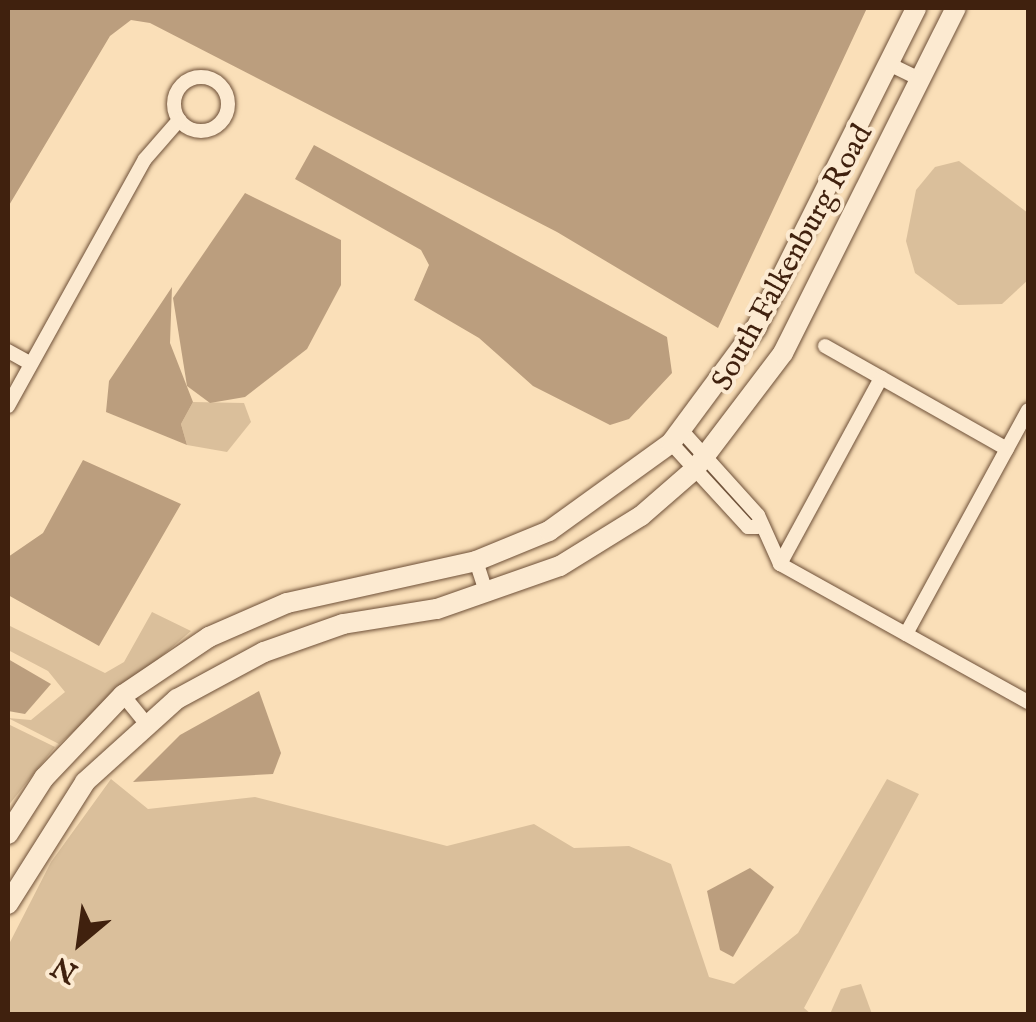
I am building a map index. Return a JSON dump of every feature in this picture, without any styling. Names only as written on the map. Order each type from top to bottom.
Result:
[{"type":"street","name":"South Falkenburg Road","points":[[8,834],[44,778],[124,695],[210,637],[287,603],[476,561],[549,531],[676,437],[756,328],[892,65],[916,8]]},
{"type":"street","name":"South Falkenburg Road","points":[[8,904],[85,782],[146,723],[264,652],[487,594],[560,566],[641,516],[700,463],[782,352],[956,8]]},
{"type":"street","points":[[892,65],[922,80]]},
{"type":"street","points":[[8,406],[145,158],[179,120]]},
{"type":"street","points":[[825,346],[1007,449]]},
{"type":"street","points":[[8,351],[31,364]]},
{"type":"street","points":[[780,564],[882,378]]},
{"type":"street","points":[[906,634],[1028,410]]},
{"type":"street","points":[[676,437],[758,527],[780,564],[1028,702]]},
{"type":"street","points":[[476,561],[487,594]]},
{"type":"street","points":[[124,695],[146,723]]},
{"type":"shaded area","points":[[8,8],[867,8],[718,328],[557,232],[150,23],[131,20],[110,36],[8,207]]},
{"type":"shaded area","points":[[314,145],[667,337],[672,373],[629,419],[610,425],[533,386],[479,338],[414,300],[429,265],[421,250],[295,179]]},
{"type":"shaded area","points":[[959,161],[1028,213],[1028,280],[1002,304],[958,305],[915,273],[906,241],[916,190],[935,167]]},
{"type":"shaded area","points":[[245,193],[341,240],[341,285],[307,349],[245,397],[210,403],[187,386],[173,298]]},
{"type":"shaded area","points":[[172,287],[170,343],[193,402],[181,424],[187,445],[106,412],[109,381]]},
{"type":"shaded area","points":[[193,402],[244,403],[251,422],[227,452],[187,445],[181,424]]},
{"type":"shaded area","points":[[83,460],[181,504],[99,646],[8,595],[8,557],[43,533]]},
{"type":"shaded area","points":[[152,612],[191,631],[59,744],[8,718],[31,720],[65,692],[48,671],[8,650],[8,625],[105,673],[124,662]]},
{"type":"shaded area","points":[[8,659],[51,684],[25,714],[8,711]]},
{"type":"shaded area","points":[[259,691],[281,753],[273,774],[133,782],[180,735]]},
{"type":"shaded area","points":[[8,724],[55,747],[8,806]]},
{"type":"shaded area","points":[[111,779],[148,809],[255,797],[447,846],[534,824],[574,848],[629,846],[671,864],[709,977],[734,984],[798,933],[887,779],[919,794],[804,1008],[811,1014],[8,1014],[8,946],[51,862]]},
{"type":"shaded area","points":[[750,868],[774,887],[733,957],[720,950],[707,891]]},
{"type":"shaded area","points":[[861,984],[872,1014],[830,1014],[841,989]]}]
